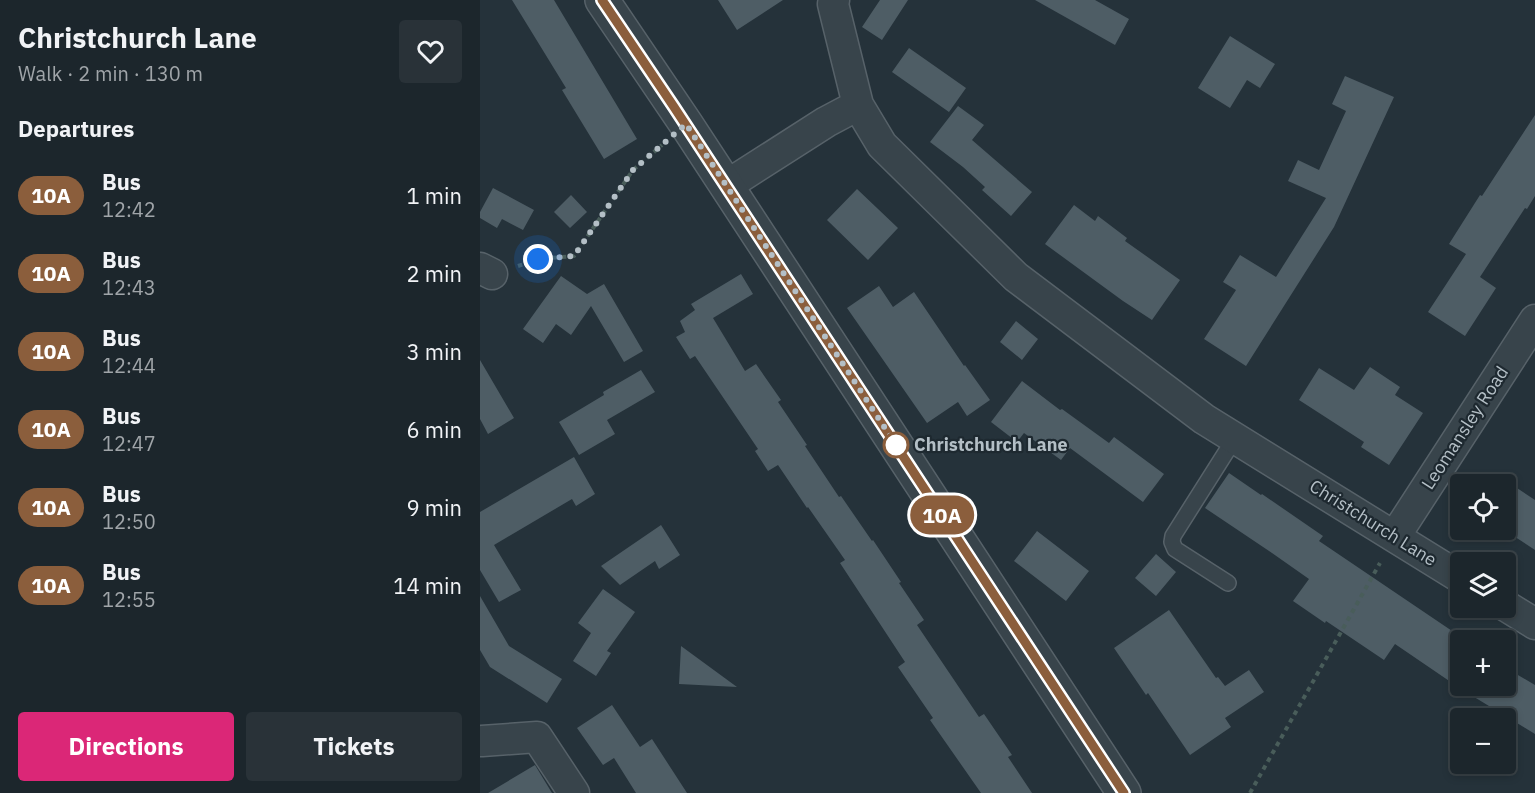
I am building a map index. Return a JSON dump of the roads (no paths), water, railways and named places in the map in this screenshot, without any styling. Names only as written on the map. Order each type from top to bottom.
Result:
[{"type":"street","points":[[602,0],[686,124],[1124,793]]},
{"type":"street","name":"Christchurch Lane","points":[[834,0],[833,4],[858,105],[882,145],[1016,277],[1204,419],[1450,571]]},
{"type":"street","points":[[726,186],[826,122],[858,105]]},
{"type":"street","name":"Leomansley Road","points":[[1395,537],[1535,320]]},
{"type":"street","points":[[1516,612],[1535,624]]},
{"type":"street","points":[[481,740],[537,737],[574,793]]},
{"type":"lane","points":[[1228,584],[1175,549],[1172,542],[1181,522],[1235,438]]},
{"type":"place","name":"Christchurch Lane","points":[[896,445]]}]
